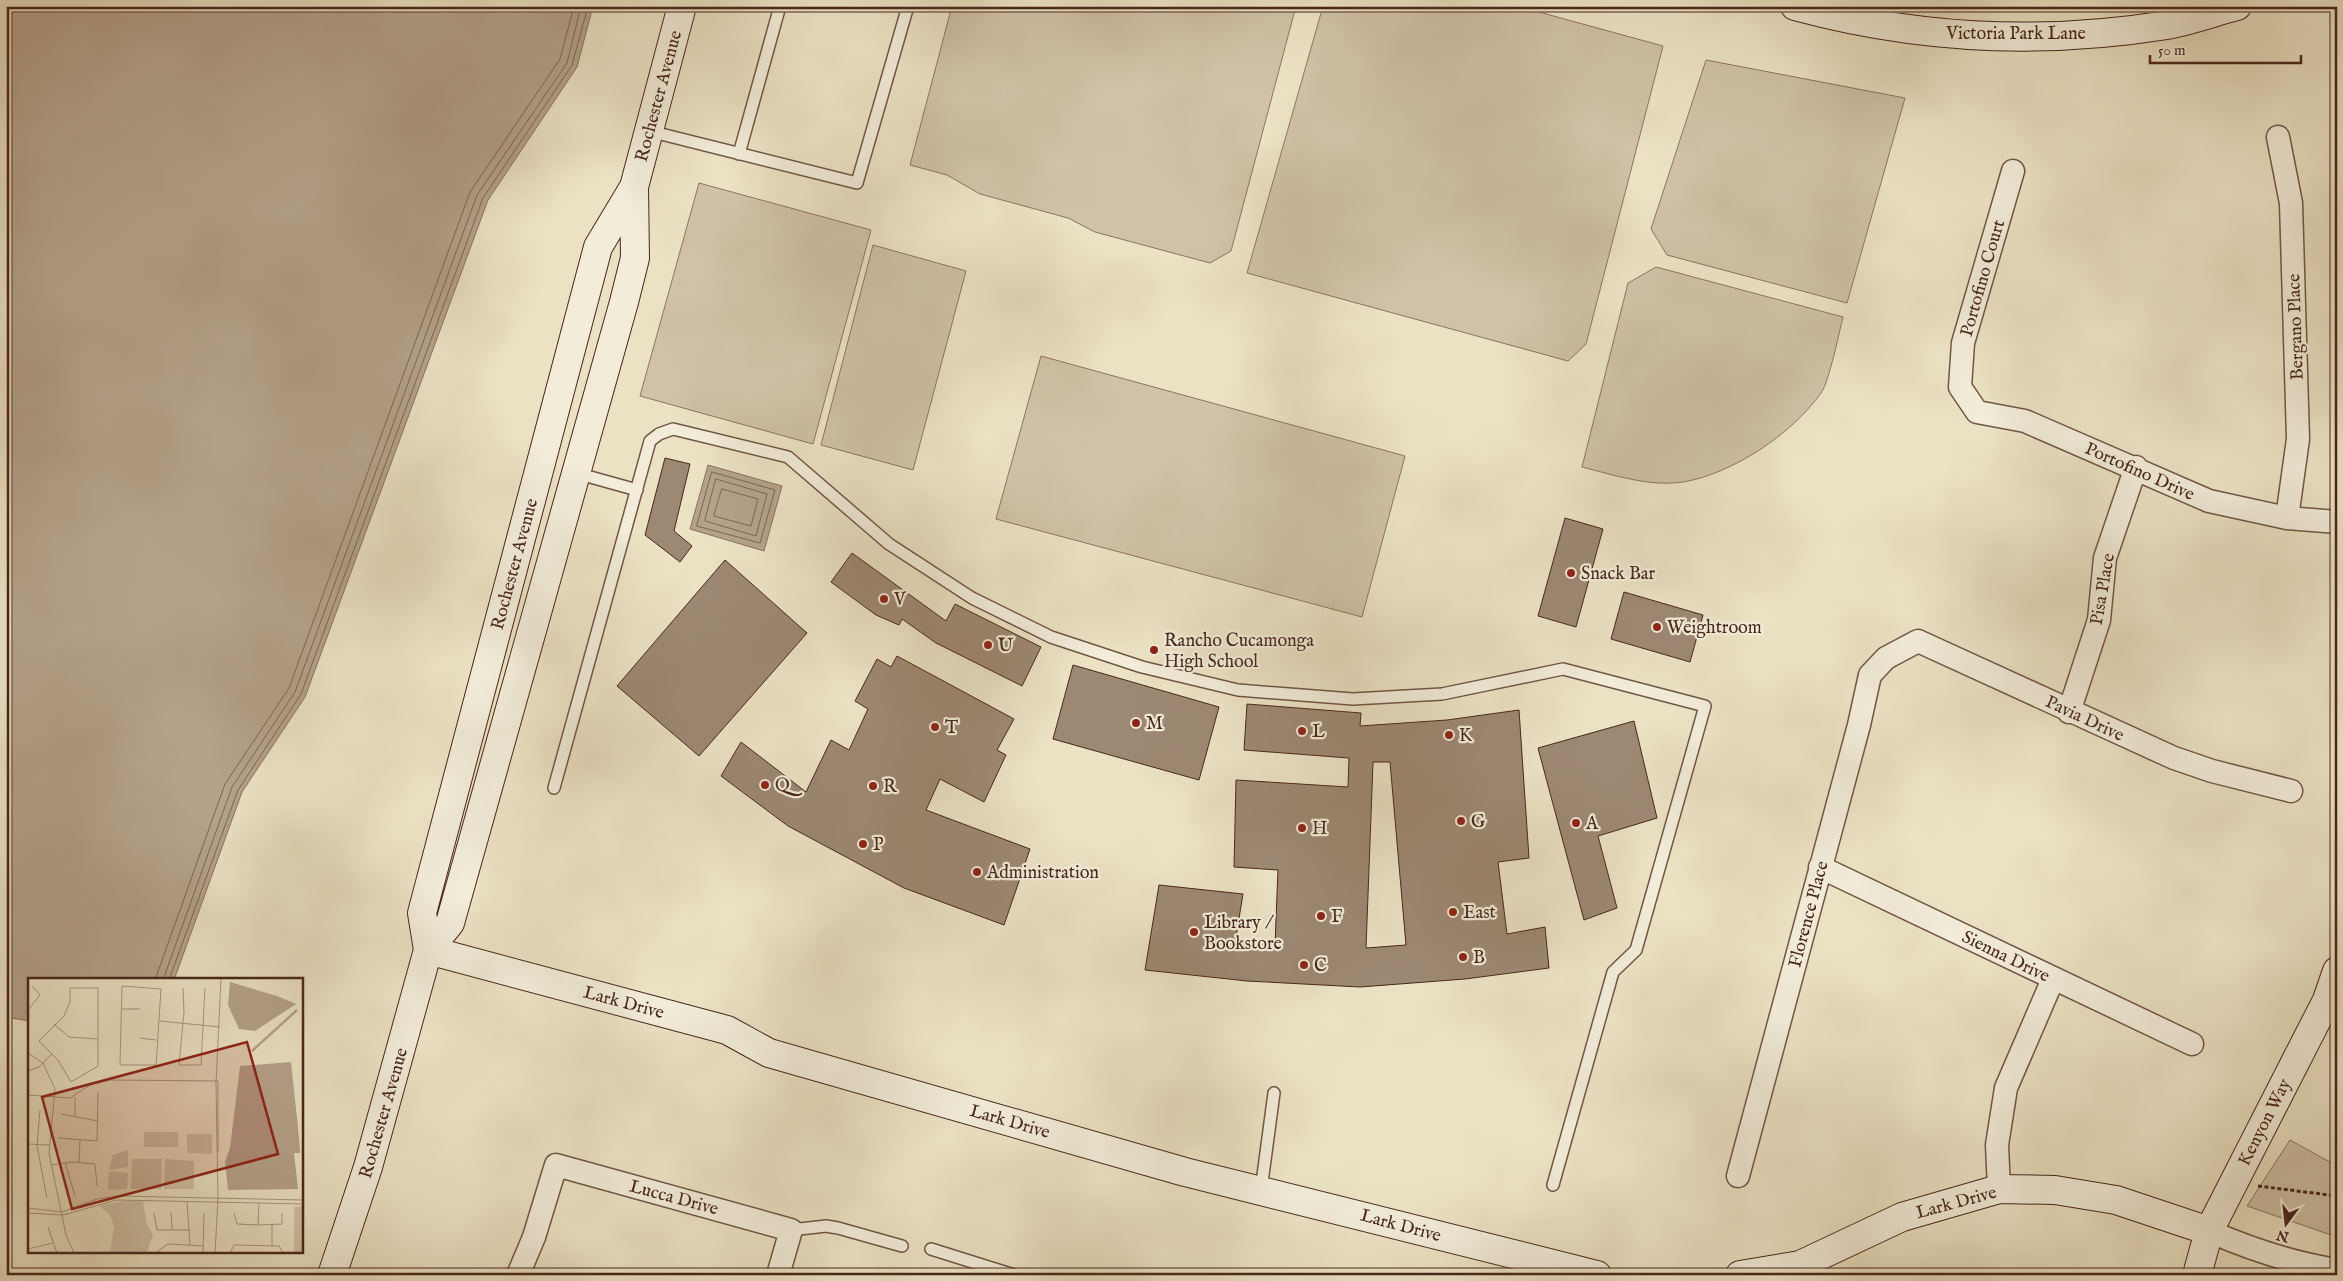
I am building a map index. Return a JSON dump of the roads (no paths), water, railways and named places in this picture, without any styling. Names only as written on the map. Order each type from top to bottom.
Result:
[{"type":"street","name":"Rochester Avenue","points":[[428,950],[422,913],[598,248],[634,187],[682,6]]},
{"type":"street","name":"Victoria Park Lane","points":[[1795,6],[1887,27],[1981,36],[2048,36],[2100,33],[2169,25],[2236,6]]},
{"type":"street","name":"Bergano Place","points":[[2278,136],[2291,203],[2298,439],[2287,518]]},
{"type":"street","name":"Portofino Court","points":[[1960,387],[1962,343],[2013,171]]},
{"type":"street","name":"Rochester Avenue","points":[[332,1275],[368,1167],[428,950],[450,923],[576,473],[635,258],[634,187]]},
{"type":"street","name":"Portofino Drive","points":[[1960,387],[1977,412],[2025,421],[2136,467],[2209,501],[2287,518],[2337,522]]},
{"type":"street","name":"Pisa Place","points":[[2069,712],[2099,620],[2105,558],[2136,467]]},
{"type":"street","name":"Pavia Drive","points":[[1886,658],[1918,641],[2069,712],[2174,758],[2212,771],[2291,791]]},
{"type":"street","name":"Florence Place","points":[[1738,1176],[1859,725],[1870,675],[1886,658]]},
{"type":"street","name":"Sienna Drive","points":[[1820,867],[2192,1044]]},
{"type":"street","name":"Lark Drive","points":[[428,950],[727,1030],[770,1053],[1185,1172],[1597,1275]]},
{"type":"street","name":"Kenyon Way","points":[[2197,1275],[2209,1231],[2327,1000],[2337,971]]},
{"type":"street","points":[[1999,1189],[1997,1145],[2006,1088],[2053,979]]},
{"type":"street","name":"Lucca Drive","points":[[518,1275],[534,1236],[556,1165],[791,1230]]},
{"type":"street","name":"Lark Drive","points":[[1740,1275],[1801,1270],[1902,1217],[1999,1189],[2055,1190],[2116,1200],[2209,1231]]},
{"type":"street","points":[[778,1275],[791,1230]]},
{"type":"street","points":[[2209,1231],[2241,1245],[2296,1262],[2337,1270]]},
{"type":"lane","points":[[739,154],[780,6]]},
{"type":"lane","points":[[649,131],[857,183],[908,6]]},
{"type":"lane","points":[[554,788],[650,442],[659,434],[673,429],[788,457],[889,544],[972,598],[1063,641],[1142,667],[1238,690],[1353,699],[1442,694],[1563,669],[1705,706],[1636,950],[1613,972],[1553,1185]]},
{"type":"lane","points":[[576,473],[636,490]]},
{"type":"lane","points":[[1261,1190],[1274,1093]]},
{"type":"lane","points":[[791,1230],[826,1226],[902,1246]]},
{"type":"lane","points":[[931,1249],[1014,1275]]},
{"type":"water","points":[[6,6],[593,6],[577,67],[488,200],[305,697],[242,792],[175,978],[28,978],[28,1021],[6,1017]]},
{"type":"water","points":[[708,465],[782,486],[764,551],[690,529]]},
{"type":"place","name":"Snack Bar","points":[[1571,573]]},
{"type":"place","name":"V","points":[[884,599]]},
{"type":"place","name":"Weightroom","points":[[1657,627]]},
{"type":"place","name":"U","points":[[988,645]]},
{"type":"place","name":"Rancho Cucamonga High School","points":[[1154,650]]},
{"type":"place","name":"M","points":[[1136,723]]},
{"type":"place","name":"T","points":[[935,727]]},
{"type":"place","name":"L","points":[[1302,731]]},
{"type":"place","name":"K","points":[[1449,735]]},
{"type":"place","name":"Q","points":[[765,785]]},
{"type":"place","name":"R","points":[[873,786]]},
{"type":"place","name":"G","points":[[1461,821]]},
{"type":"place","name":"A","points":[[1576,823]]},
{"type":"place","name":"H","points":[[1302,828]]},
{"type":"place","name":"P","points":[[863,844]]},
{"type":"place","name":"Administration","points":[[977,872]]},
{"type":"place","name":"East","points":[[1453,912]]},
{"type":"place","name":"F","points":[[1321,916]]},
{"type":"place","name":"Library / Bookstore","points":[[1194,932]]},
{"type":"place","name":"B","points":[[1463,957]]},
{"type":"place","name":"C","points":[[1304,965]]}]
